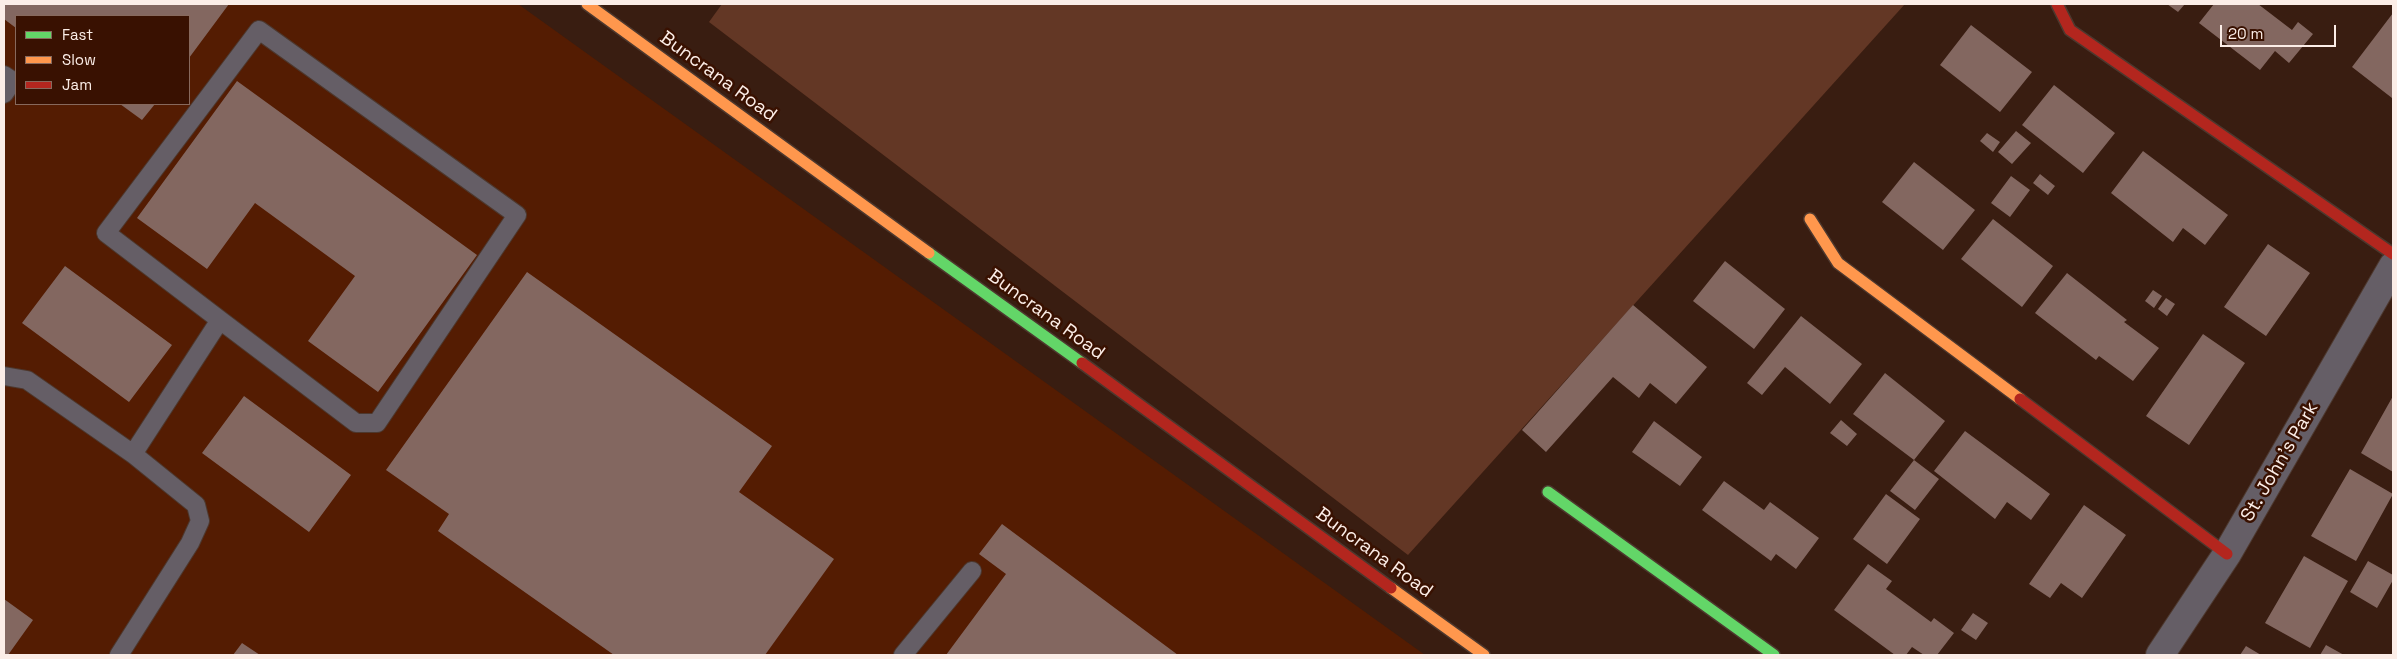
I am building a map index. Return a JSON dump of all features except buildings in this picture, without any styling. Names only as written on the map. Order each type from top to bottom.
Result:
[{"type":"main road","name":"Buncrana Road","points":[[588,4],[1484,655]]},
{"type":"main road","points":[[2057,4],[2070,30],[2393,254]]},
{"type":"main road","points":[[1810,219],[1838,263],[2227,554]]},
{"type":"main road","points":[[1548,492],[1774,655]]},
{"type":"street","name":"St. John's Park","points":[[2160,655],[2227,554],[2393,266]]},
{"type":"lane","points":[[259,30],[517,215],[377,423],[356,423],[220,320],[106,233],[259,30]]},
{"type":"lane","points":[[4,75],[13,81],[4,94]]},
{"type":"lane","points":[[133,454],[220,320]]},
{"type":"lane","points":[[4,376],[27,380],[133,454],[196,505],[200,521],[190,543],[119,655]]},
{"type":"lane","points":[[903,655],[972,571]]},
{"type":"shaded area","points":[[4,4],[518,4],[1425,655],[4,655]]},
{"type":"shaded area","points":[[722,4],[1905,4],[1408,555],[709,22]]},
{"type":"traffic: fast","points":[[929,253],[1082,363]]},
{"type":"traffic: fast","points":[[1548,492],[1774,655]]},
{"type":"traffic: slow","points":[[587,4],[929,253]]},
{"type":"traffic: slow","points":[[1810,219],[1838,263],[2020,399]]},
{"type":"traffic: slow","points":[[1391,588],[1484,655]]},
{"type":"traffic: jam","points":[[2057,4],[2070,30],[2393,254]]},
{"type":"traffic: jam","points":[[1082,363],[1391,588]]},
{"type":"traffic: jam","points":[[2020,399],[2227,554]]}]
